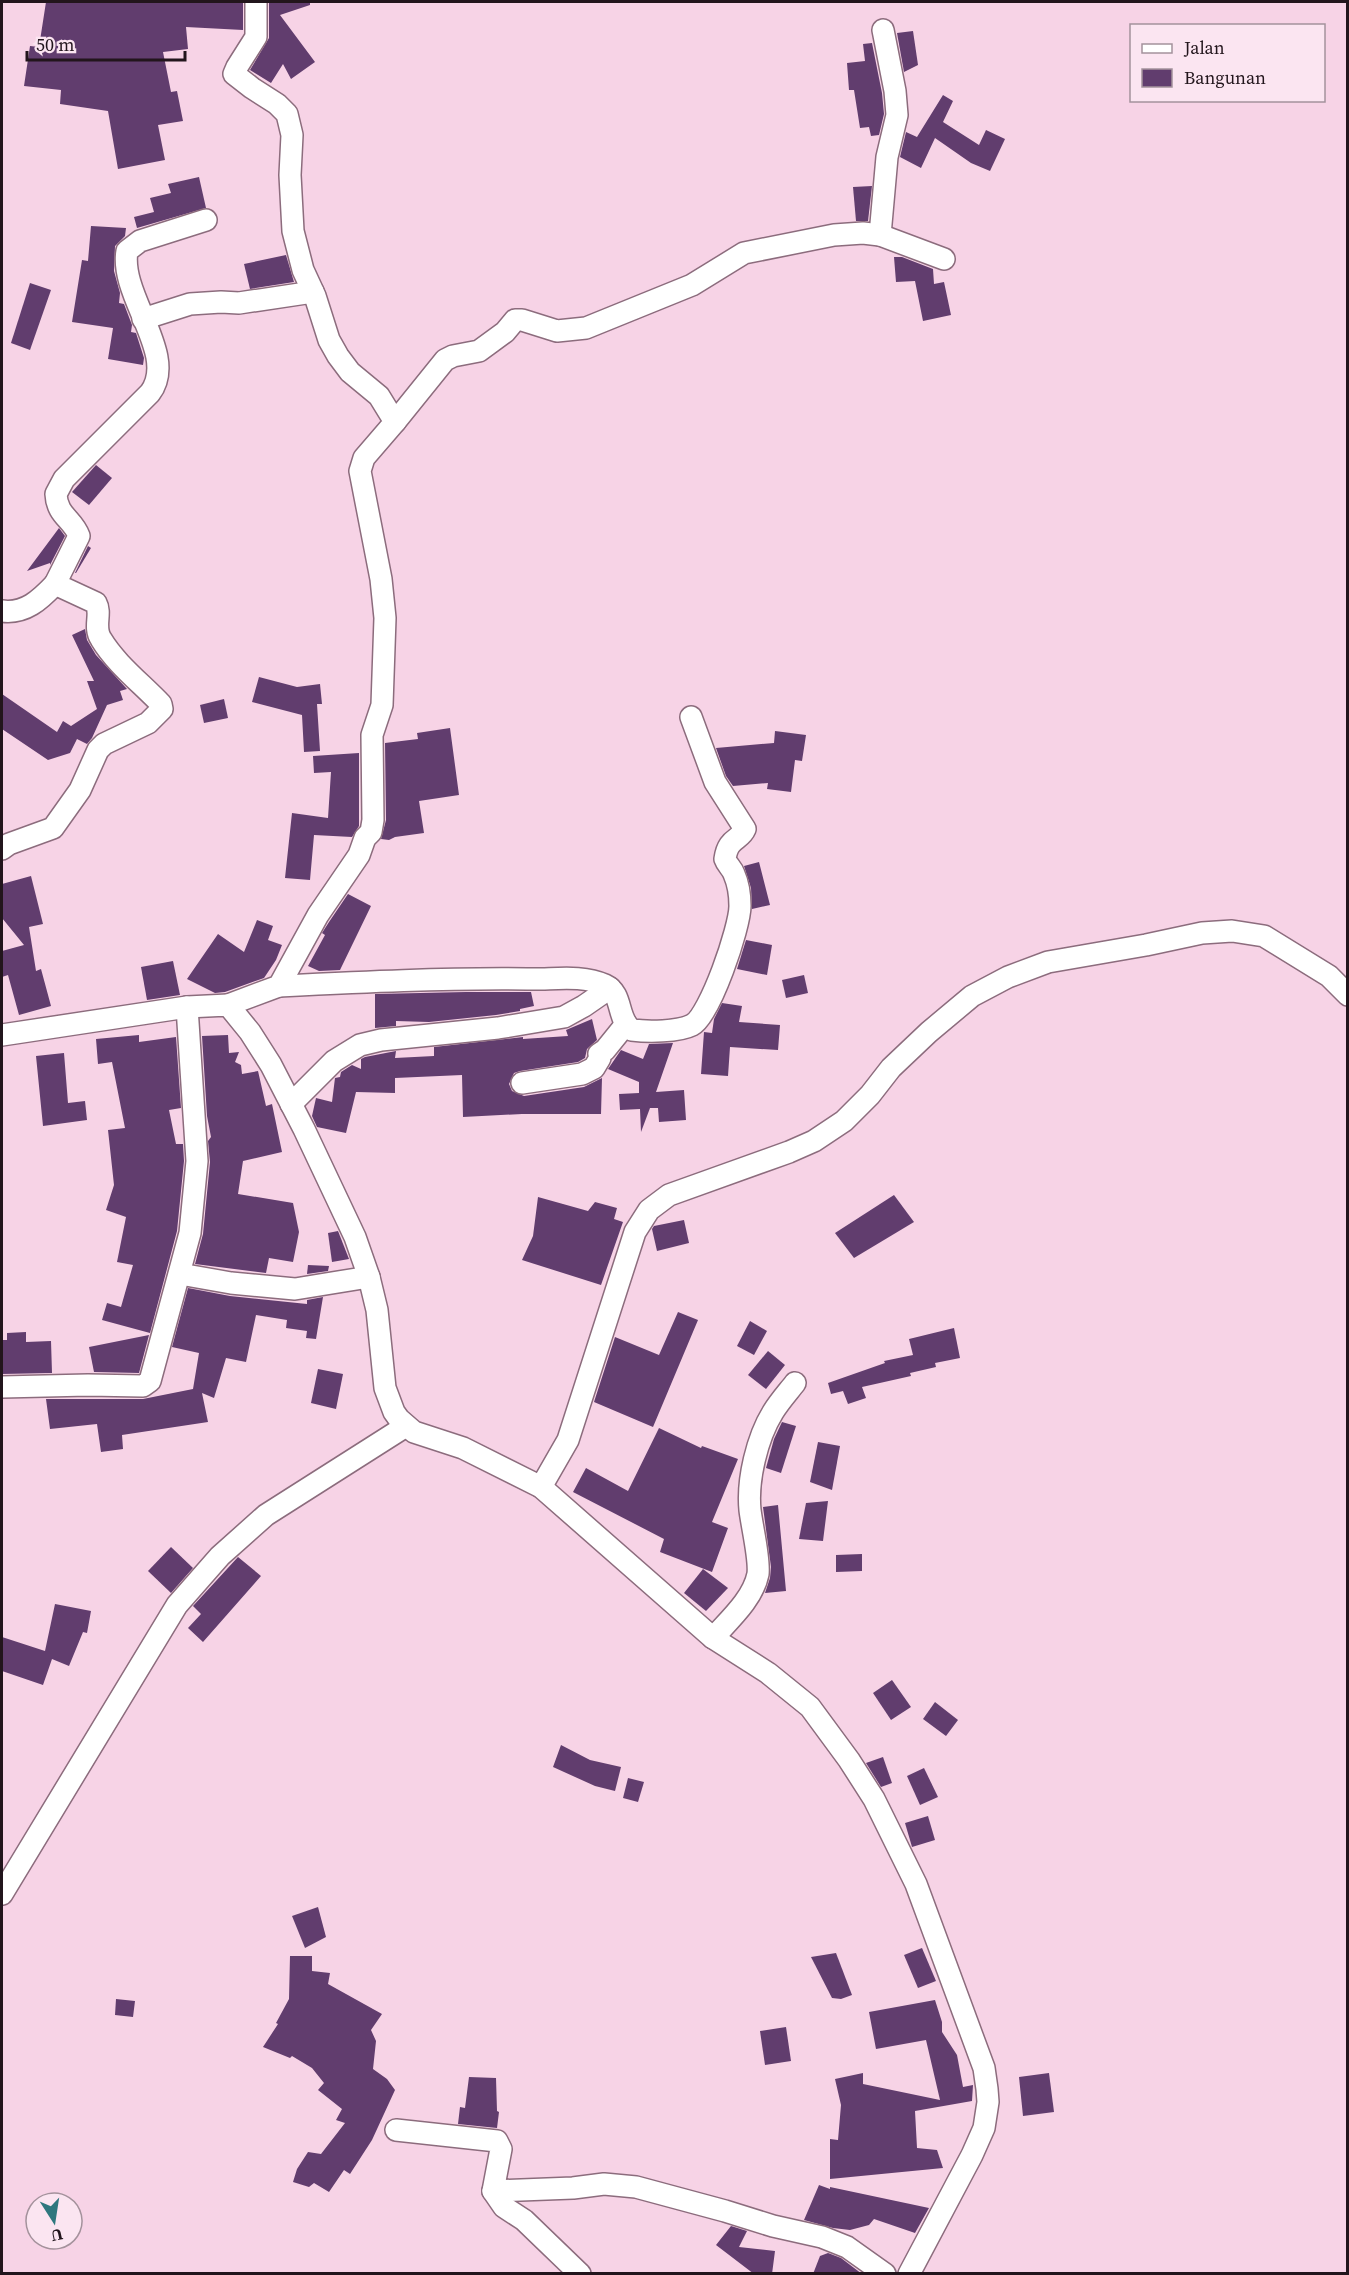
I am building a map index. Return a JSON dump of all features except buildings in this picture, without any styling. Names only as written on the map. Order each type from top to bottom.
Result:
[{"type":"street","points":[[256,2],[256,37],[234,74],[277,104],[287,114],[292,135],[290,175],[294,231],[303,270],[313,292],[323,325],[338,356],[350,372],[380,396],[395,422]]},
{"type":"street","points":[[880,236],[888,158],[897,116],[895,91],[883,30]]},
{"type":"street","points":[[2,611],[15,611],[32,606],[55,584],[79,536],[58,506],[56,494],[59,486],[150,393],[158,379],[157,356],[136,301],[127,265],[127,251],[140,241],[206,220]]},
{"type":"street","points":[[279,986],[318,915],[359,855],[365,838],[371,832],[373,820],[372,735],[382,705],[385,618],[381,579],[360,471],[364,458],[445,360],[453,356],[479,351],[505,332],[515,320],[524,320],[557,331],[586,328],[692,285],[744,253],[834,235],[863,233],[880,236],[944,259]]},
{"type":"street","points":[[143,319],[190,304],[239,303],[313,292]]},
{"type":"street","points":[[2,846],[53,828],[80,790],[98,750],[104,744],[148,723],[162,709],[161,704],[127,671],[100,638],[96,624],[99,610],[96,603],[55,584]]},
{"type":"street","points":[[2,1035],[187,1007],[228,1005],[279,986],[507,978],[597,981],[610,988],[617,996],[626,1024],[632,1030],[683,1028],[696,1022],[724,966],[738,921],[740,906],[735,878],[725,859],[729,845],[743,834],[745,828],[716,782],[691,717]]},
{"type":"street","points":[[541,1487],[567,1440],[635,1232],[650,1210],[669,1195],[789,1152],[813,1141],[844,1121],[870,1095],[891,1068],[972,996],[1008,977],[1047,962],[1202,933],[1232,932],[1264,936],[1329,976],[1347,995]]},
{"type":"street","points":[[291,1104],[334,1061],[353,1047],[381,1040],[498,1028],[564,1017],[610,988]]},
{"type":"street","points":[[228,1005],[250,1032],[291,1104],[355,1237],[369,1277],[377,1310],[385,1388],[394,1412],[414,1432],[482,1456],[541,1487],[713,1638],[768,1673],[810,1707],[874,1799],[916,1884],[984,2068],[988,2102],[984,2128],[972,2155],[909,2274]]},
{"type":"street","points":[[2,1387],[88,1384],[143,1386],[150,1381],[190,1233],[196,1161],[187,1007]]},
{"type":"street","points":[[522,1083],[589,1071],[598,1063],[599,1054],[626,1024]]},
{"type":"street","points":[[180,1274],[231,1283],[295,1289],[369,1277]]},
{"type":"street","points":[[713,1638],[740,1608],[758,1575],[750,1508],[753,1471],[764,1431],[773,1412],[795,1383]]},
{"type":"street","points":[[2,1894],[177,1605],[220,1556],[266,1515],[406,1426]]},
{"type":"street","points":[[396,2130],[497,2141],[501,2147],[493,2191],[504,2207],[524,2220],[580,2274]]},
{"type":"street","points":[[493,2191],[573,2188],[604,2184],[636,2187],[773,2226],[822,2237],[847,2247],[885,2274]]}]
